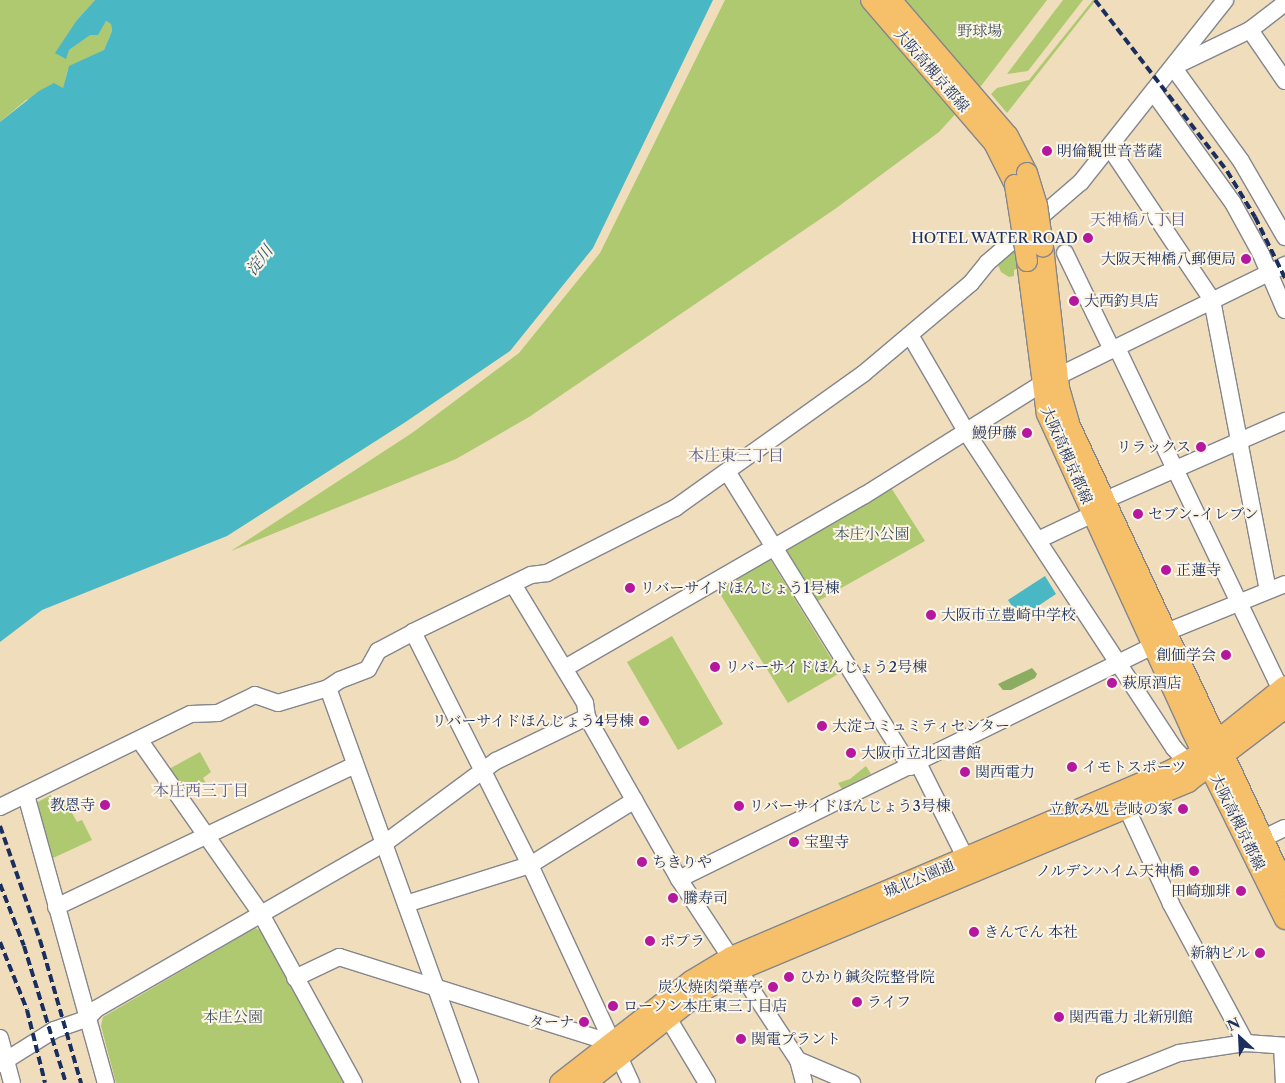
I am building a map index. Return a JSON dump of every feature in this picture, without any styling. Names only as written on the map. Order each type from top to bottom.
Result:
[{"type":"main road","name":"大阪高槻京都線","points":[[871,0],[1006,148]]},
{"type":"main road","name":"大阪高槻京都線","points":[[891,0],[1006,148],[1021,179],[1037,205],[1043,247],[1049,380]]},
{"type":"main road","name":"大阪高槻京都線","points":[[1021,179],[1027,261],[1049,380],[1069,424],[1099,507],[1207,755],[1285,919]]},
{"type":"main road","name":"城北公園通","points":[[560,1083],[668,1018],[735,963],[966,859],[1207,755],[1284,696]]},
{"type":"main road","name":"大阪高槻京都線","points":[[1207,755],[1262,839],[1285,886]]},
{"type":"main road","name":"城北公園通","points":[[586,1083],[614,1050],[691,980],[1127,809],[1188,782],[1207,755]]},
{"type":"street","points":[[0,807],[140,741],[191,714],[218,714],[255,695],[278,703],[328,688],[368,669],[378,651],[413,632],[531,575],[547,573],[675,508],[728,473],[910,335],[971,283],[987,263],[1081,182],[1154,93],[1225,0]]},
{"type":"street","points":[[1173,68],[1250,30],[1285,2]]},
{"type":"street","points":[[1250,30],[1285,81]]},
{"type":"street","points":[[1173,68],[1241,161],[1285,237]]},
{"type":"street","points":[[1154,93],[1216,177],[1277,269],[1285,310]]},
{"type":"street","points":[[1110,148],[1212,300],[1268,590]]},
{"type":"street","points":[[1065,253],[1175,470],[1284,696]]},
{"type":"street","points":[[566,668],[967,434],[1049,380],[1277,269]]},
{"type":"street","points":[[910,335],[967,434],[1174,748],[1207,755]]},
{"type":"street","points":[[1038,540],[1099,507],[1175,470],[1238,441],[1284,424]]},
{"type":"street","points":[[728,473],[914,765],[966,859]]},
{"type":"street","points":[[514,584],[566,668],[586,710],[679,879],[735,963],[797,1076],[852,1083]]},
{"type":"street","points":[[679,879],[1118,663],[1158,639],[1238,601],[1285,584]]},
{"type":"street","points":[[413,632],[530,866],[631,1083]]},
{"type":"street","points":[[328,688],[470,1083]]},
{"type":"street","points":[[2,1063],[54,1030],[88,1018],[96,1009],[385,843],[496,761],[586,710]]},
{"type":"street","points":[[140,741],[262,914],[295,978],[354,1083]]},
{"type":"street","points":[[56,907],[206,834],[355,765]]},
{"type":"street","points":[[26,795],[106,1083]]},
{"type":"street","points":[[406,904],[530,866],[635,800]]},
{"type":"street","points":[[1127,809],[1171,904],[1246,1044]]},
{"type":"street","points":[[1262,839],[1285,828]]},
{"type":"street","points":[[295,978],[339,957],[614,1050]]},
{"type":"street","points":[[668,1018],[707,1083]]},
{"type":"street","points":[[0,1038],[2,1063],[12,1083]]},
{"type":"street","points":[[1104,1083],[1179,1053],[1246,1044],[1283,1046],[1284,1083]]},
{"type":"green space","points":[[0,0],[95,0],[77,20],[69,50],[106,21],[111,24],[112,31],[104,50],[68,69],[63,89],[26,100],[0,122]]},
{"type":"green space","name":"野球場","points":[[725,0],[1047,0],[981,86],[939,132],[835,209],[529,417],[456,459],[231,551],[412,433],[519,353],[600,253]]},
{"type":"green space","points":[[1063,0],[1083,0],[1028,71],[1007,74]]},
{"type":"green space","points":[[1093,0],[1096,0],[1007,113],[991,94],[997,88],[1029,80]]},
{"type":"green space","points":[[1017,247],[1019,268],[1014,270],[1014,276],[1009,277],[1001,272],[998,265]]},
{"type":"green space","name":"本庄小公園","points":[[890,486],[925,541],[818,601],[787,552],[789,545]]},
{"type":"green space","points":[[770,559],[840,673],[788,703],[717,589]]},
{"type":"green space","points":[[672,636],[723,724],[678,750],[627,662]]},
{"type":"green space","points":[[1032,668],[1037,674],[1035,678],[1011,690],[1003,690],[998,684]]},
{"type":"green space","points":[[200,752],[211,772],[203,778],[207,785],[189,798],[169,769]]},
{"type":"green space","points":[[866,766],[871,774],[842,789],[838,783],[850,779]]},
{"type":"green space","points":[[51,795],[57,809],[67,804],[77,822],[82,820],[92,840],[53,858],[36,803]]},
{"type":"green space","name":"本庄公園","points":[[255,928],[262,931],[327,1052],[347,1083],[116,1083],[101,1026],[103,1017]]},
{"type":"water","name":"淀川","points":[[95,0],[713,0],[593,248],[510,351],[404,423],[227,536],[42,610],[0,642],[0,122],[39,91],[54,83],[63,88],[69,66],[104,50],[112,31],[111,24],[106,21],[98,35],[90,35],[69,50],[66,59],[55,53],[77,20]]},
{"type":"water","points":[[1045,576],[1056,594],[1020,618],[1008,600]]},
{"type":"railway","points":[[1095,0],[1227,171],[1255,217],[1285,278]]},
{"type":"railway","points":[[0,826],[40,940],[81,1083]]},
{"type":"railway","points":[[0,884],[24,946],[66,1083]]},
{"type":"railway","points":[[0,942],[27,1010],[45,1083]]},
{"type":"place","name":"明倫観世音菩薩","points":[[1047,151]]},
{"type":"place","name":"HOTEL WATER ROAD","points":[[1088,238]]},
{"type":"place","name":"大阪天神橋八郵便局","points":[[1246,259]]},
{"type":"place","name":"大西釣具店","points":[[1074,301]]},
{"type":"place","name":"鰻伊藤","points":[[1027,433]]},
{"type":"place","name":"リラックス","points":[[1201,447]]},
{"type":"place","name":"セブン-イレブン","points":[[1138,514]]},
{"type":"place","name":"正蓮寺","points":[[1166,570]]},
{"type":"place","name":"リバーサイドほんじょう1号棟","points":[[630,588]]},
{"type":"place","name":"大阪市立豊崎中学校","points":[[931,615]]},
{"type":"place","name":"創価学会","points":[[1226,655]]},
{"type":"place","name":"リバーサイドほんじょう2号棟","points":[[715,667]]},
{"type":"place","name":"萩原酒店","points":[[1112,683]]},
{"type":"place","name":"リバーサイドほんじょう4号棟","points":[[644,721]]},
{"type":"place","name":"大淀コミュミティセンター","points":[[822,726]]},
{"type":"place","name":"大阪市立北図書館","points":[[851,753]]},
{"type":"place","name":"イモトスポーツ","points":[[1072,767]]},
{"type":"place","name":"関西電力","points":[[965,772]]},
{"type":"place","name":"教恩寺","points":[[105,805]]},
{"type":"place","name":"リバーサイドほんじょう3号棟","points":[[739,806]]},
{"type":"place","name":"立飲み処 壱岐の家","points":[[1183,809]]},
{"type":"place","name":"宝聖寺","points":[[794,842]]},
{"type":"place","name":"ちきりや","points":[[642,862]]},
{"type":"place","name":"ノルデンハイム天神橋","points":[[1194,871]]},
{"type":"place","name":"田崎珈琲","points":[[1241,891]]},
{"type":"place","name":"騰寿司","points":[[673,898]]},
{"type":"place","name":"きんでん 本社","points":[[974,932]]},
{"type":"place","name":"ポプラ","points":[[650,941]]},
{"type":"place","name":"新納ビル","points":[[1260,953]]},
{"type":"place","name":"ひかり鍼灸院整骨院","points":[[789,977]]},
{"type":"place","name":"炭火焼肉榮華亭","points":[[773,987]]},
{"type":"place","name":"ライフ","points":[[857,1002]]},
{"type":"place","name":"ローソン本庄東三丁目店","points":[[613,1006]]},
{"type":"place","name":"関西電力 北新別館","points":[[1059,1017]]},
{"type":"place","name":"ターナ","points":[[584,1022]]},
{"type":"place","name":"関電プラント","points":[[741,1039]]},
{"type":"district","name":"天神橋八丁目","points":[[1138,219]]},
{"type":"district","name":"本庄東三丁目","points":[[736,455]]},
{"type":"district","name":"本庄西三丁目","points":[[201,790]]}]
